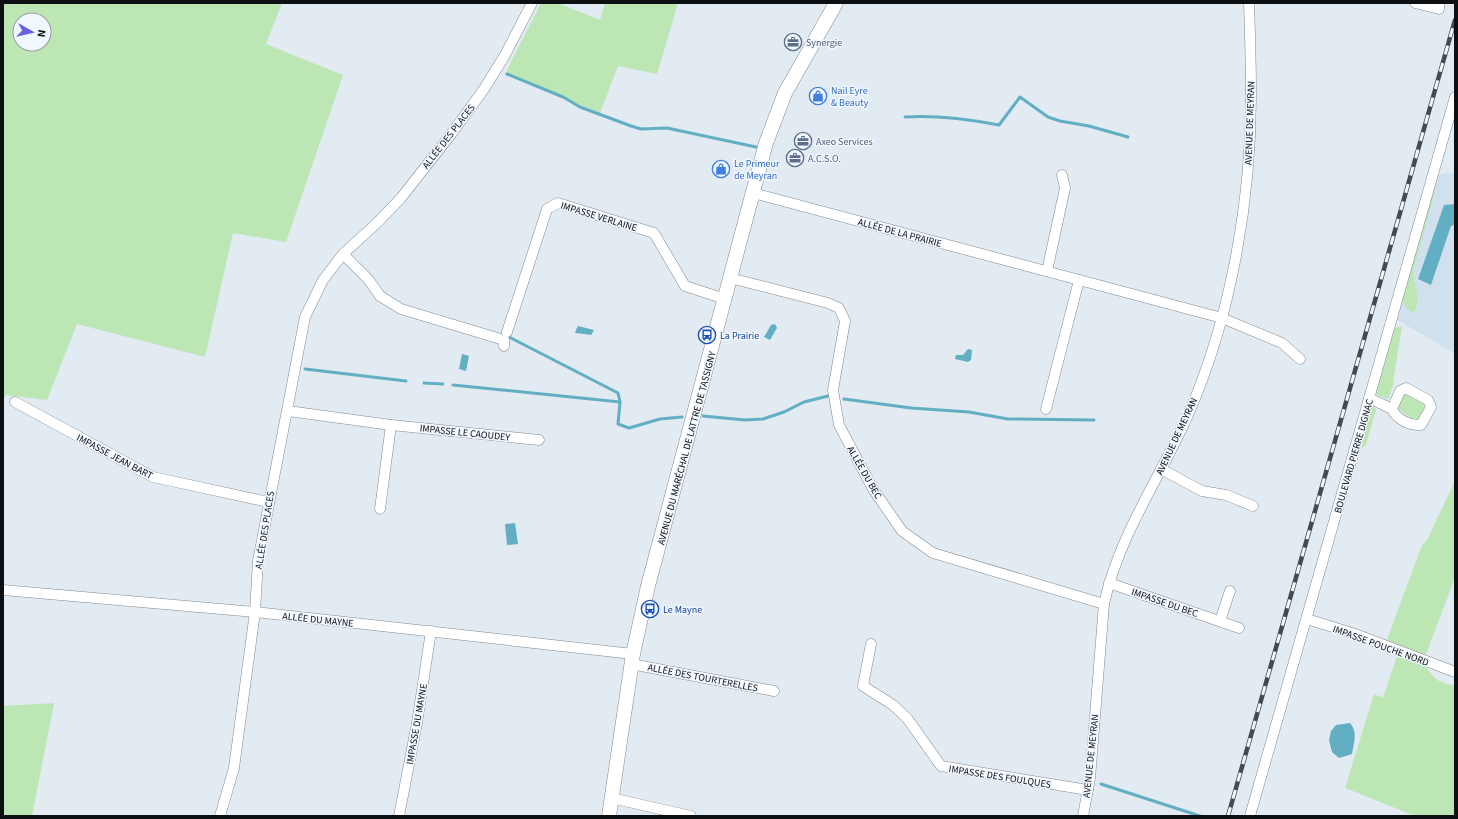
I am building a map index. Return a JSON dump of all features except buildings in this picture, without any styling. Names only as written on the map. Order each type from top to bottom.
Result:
[{"type":"main road","name":"AVENUE DU MARÉCHAL DE LATTRE DE TASSIGNY","points":[[609,816],[632,659],[648,586],[768,137],[782,98],[836,3]]},
{"type":"street","name":"ALLÉE DES PLACES","points":[[220,816],[234,768],[255,612],[258,561],[268,502],[288,411],[298,348],[305,317],[323,280],[342,254],[377,223],[401,198],[484,89],[505,55],[532,3]]},
{"type":"street","name":"AVENUE DE MEYRAN","points":[[1083,816],[1088,790],[1104,604],[1109,583],[1125,538],[1188,414],[1222,318],[1234,267],[1248,156],[1251,95],[1249,3]]},
{"type":"street","points":[[1415,3],[1439,6]]},
{"type":"street","name":"BOULEVARD PIERRE DIGNAC","points":[[1250,816],[1455,97]]},
{"type":"street","points":[[1047,271],[1065,188],[1062,175]]},
{"type":"street","name":"ALLÉE DE LA PRAIRIE","points":[[753,194],[1222,318],[1282,343],[1300,358]]},
{"type":"street","name":"IMPASSE VERLAINE","points":[[507,332],[547,209],[558,203],[654,233],[685,286],[725,299]]},
{"type":"street","points":[[342,254],[368,279],[380,296],[401,309],[504,340],[504,346]]},
{"type":"street","name":"ALLÉE DU BEC","points":[[730,278],[828,303],[839,308],[845,321],[833,390],[839,425],[873,489],[902,531],[933,553],[1104,604]]},
{"type":"street","points":[[1046,409],[1079,280]]},
{"type":"street","points":[[1370,398],[1392,409]]},
{"type":"street","name":"IMPASSE JEAN BART","points":[[15,402],[153,477],[268,502]]},
{"type":"street","name":"IMPASSE LE CAOUDEY","points":[[288,411],[391,425],[539,440]]},
{"type":"street","points":[[380,509],[391,425]]},
{"type":"street","points":[[1161,469],[1202,492],[1226,495],[1253,506]]},
{"type":"street","name":"IMPASSE DU BEC","points":[[1109,583],[1239,628]]},
{"type":"street","name":"ALLÉE DU MAYNE","points":[[3,590],[255,612],[431,632],[632,659]]},
{"type":"street","points":[[1220,621],[1230,591]]},
{"type":"street","name":"IMPASSE POUCHE NORD","points":[[1307,618],[1355,634],[1455,672]]},
{"type":"street","name":"IMPASSE DU MAYNE","points":[[399,816],[417,722],[431,632]]},
{"type":"street","name":"IMPASSE DES FOULQUES","points":[[872,644],[863,686],[893,705],[907,718],[941,766],[1088,790]]},
{"type":"street","name":"ALLÉE DES TOURTERELLES","points":[[632,659],[774,691]]},
{"type":"street","points":[[611,798],[691,816]]},
{"type":"shaded area","points":[[1455,173],[1455,204],[1444,205],[1418,279],[1431,285],[1451,226],[1455,225],[1455,354],[1394,318],[1433,174]]},
{"type":"green space","points":[[3,3],[282,3],[266,44],[343,75],[286,242],[233,233],[205,357],[77,324],[47,400],[6,395],[3,399]]},
{"type":"green space","points":[[541,3],[558,3],[600,20],[605,3],[678,3],[657,74],[618,66],[600,113],[505,74]]},
{"type":"green space","points":[[1434,187],[1435,191],[1413,273],[1418,299],[1413,313],[1406,308],[1402,298]]},
{"type":"green space","points":[[1402,326],[1394,383],[1388,399],[1377,395],[1376,392],[1395,328]]},
{"type":"green space","points":[[1403,393],[1423,403],[1424,408],[1418,419],[1413,420],[1398,409]]},
{"type":"green space","points":[[1372,406],[1376,409],[1366,445],[1361,448]]},
{"type":"green space","points":[[1455,481],[1455,577],[1425,657],[1387,640],[1422,545],[1427,540]]},
{"type":"green space","points":[[1398,653],[1419,662],[1437,680],[1455,685],[1455,816],[1415,816],[1345,788],[1374,694],[1383,698]]},
{"type":"green space","points":[[54,703],[32,816],[3,816],[3,706]]},
{"type":"water","points":[[1455,204],[1455,225],[1451,226],[1431,285],[1418,279],[1444,205]]},
{"type":"water","points":[[775,324],[777,328],[770,340],[764,337],[771,325]]},
{"type":"water","points":[[578,326],[594,330],[591,335],[576,333],[575,332]]},
{"type":"water","points":[[968,349],[972,350],[971,360],[968,362],[955,359],[956,355],[963,355]]},
{"type":"water","points":[[462,354],[469,356],[466,371],[459,369]]},
{"type":"water","points":[[515,523],[518,544],[507,545],[505,524]]},
{"type":"water","points":[[1350,723],[1355,734],[1352,754],[1339,758],[1332,752],[1329,740],[1331,731],[1336,725]]},
{"type":"waterway","points":[[507,74],[563,97],[580,107],[641,129],[667,128],[756,147]]},
{"type":"waterway","points":[[905,117],[952,118],[999,125],[1020,97],[1048,117],[1060,121],[1089,126],[1128,137]]},
{"type":"waterway","points":[[509,337],[618,393],[620,402],[618,424],[629,428],[660,419],[682,417]]},
{"type":"waterway","points":[[305,369],[406,381]]},
{"type":"waterway","points":[[424,383],[443,384]]},
{"type":"waterway","points":[[453,385],[620,402]]},
{"type":"waterway","points":[[703,416],[745,420],[763,419],[784,412],[804,402],[828,396]]},
{"type":"waterway","points":[[844,399],[911,408],[969,412],[1008,419],[1094,420]]},
{"type":"waterway","points":[[1101,784],[1200,816]]},
{"type":"railway","points":[[1228,816],[1455,20]]},
{"type":"place","name":"Synergie","points":[[793,42]]},
{"type":"place","name":"Nail Eyre & Beauty","points":[[818,96]]},
{"type":"place","name":"Axeo Services","points":[[803,141]]},
{"type":"place","name":"A.C.S.O.","points":[[795,158]]},
{"type":"place","name":"Le Primeur de Meyran","points":[[721,169]]},
{"type":"place","name":"La Prairie","points":[[707,335]]},
{"type":"place","name":"Le Mayne","points":[[650,609]]}]
